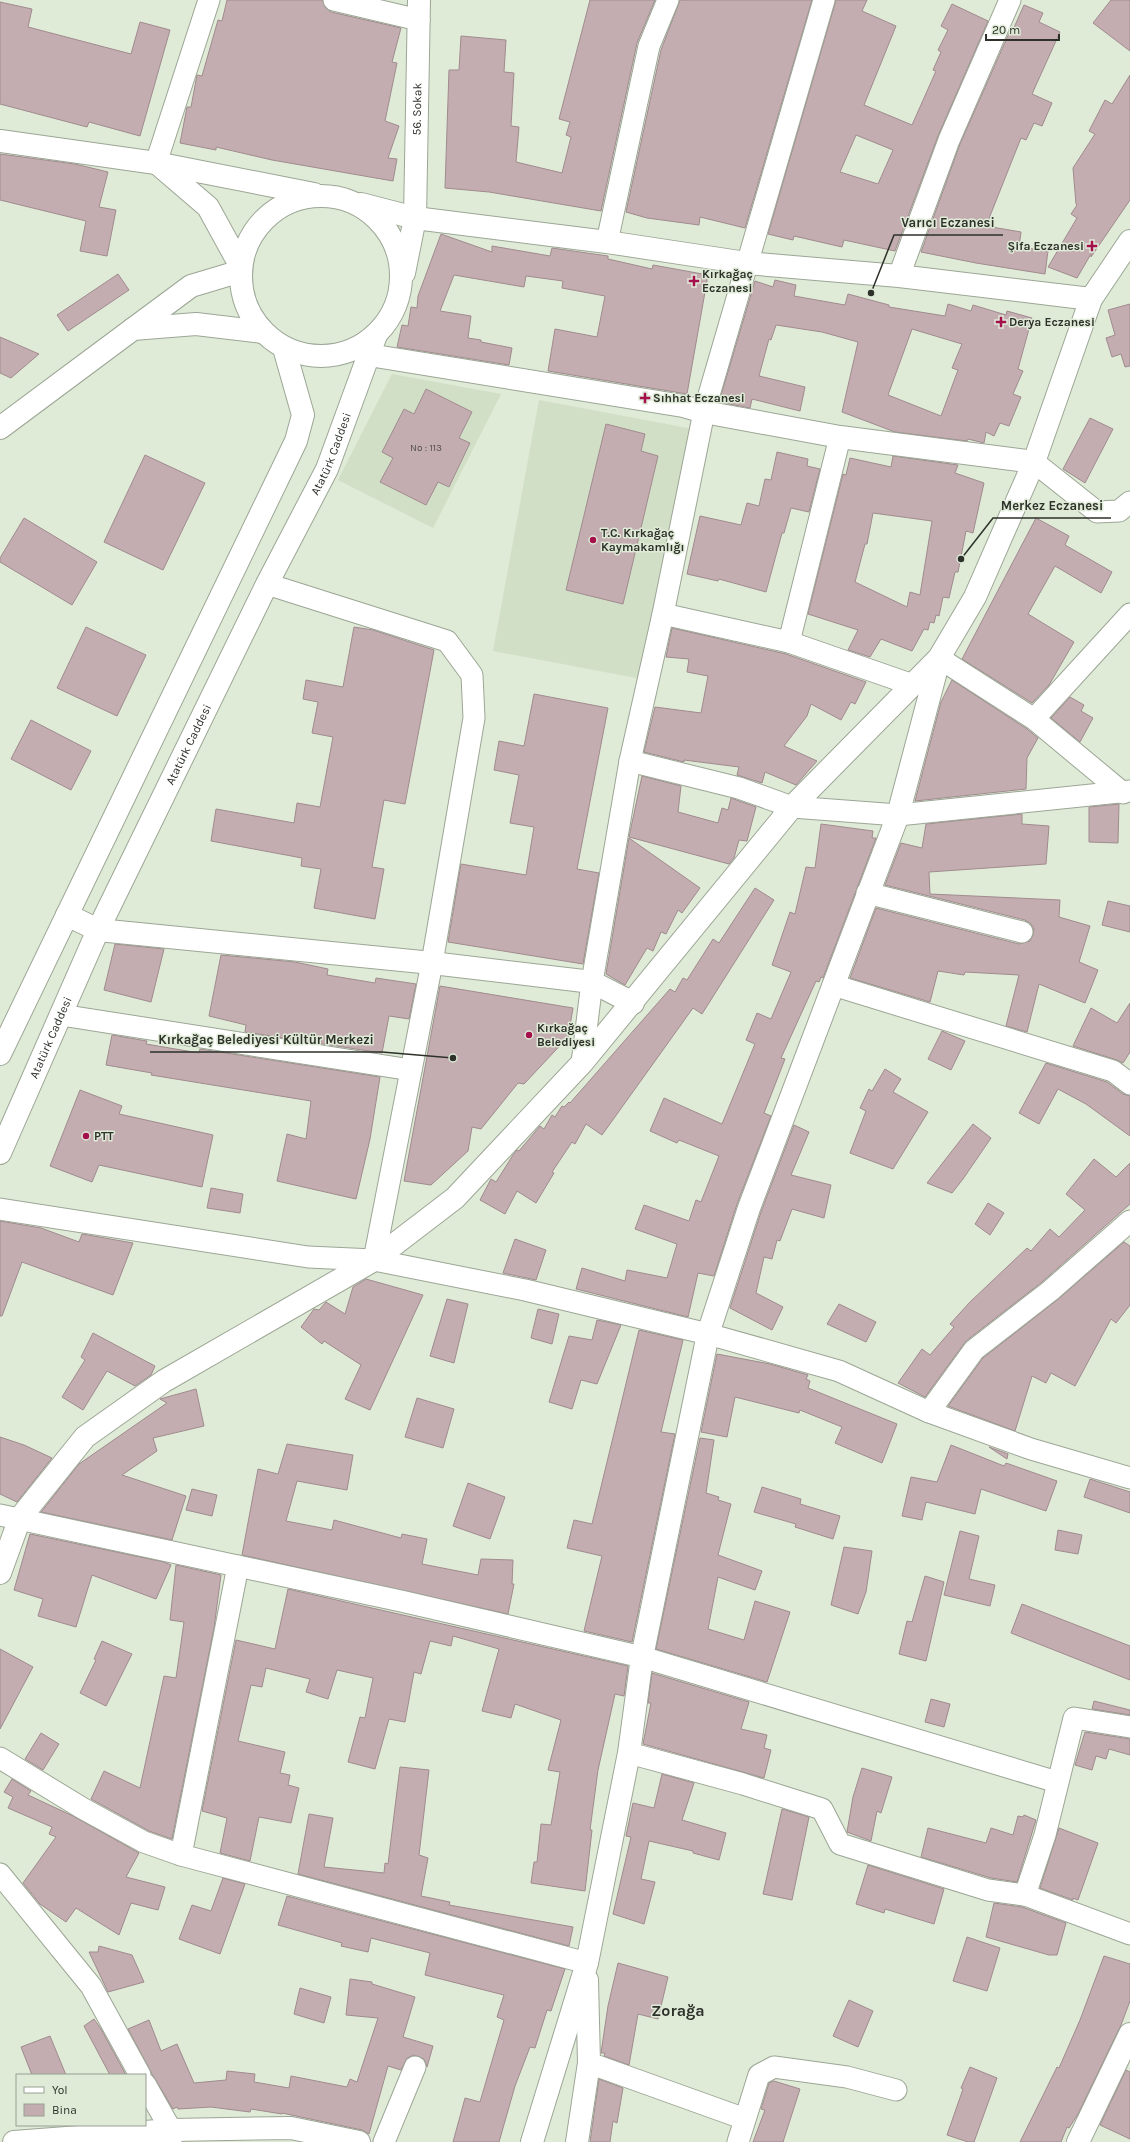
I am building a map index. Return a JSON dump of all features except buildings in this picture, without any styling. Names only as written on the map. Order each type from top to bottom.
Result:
[{"type":"street","points":[[0,141],[156,163],[208,0]]},
{"type":"street","points":[[334,0],[419,10]]},
{"type":"street","points":[[607,242],[649,46],[668,0]]},
{"type":"street","points":[[582,1063],[592,982],[630,761],[663,614],[704,412],[746,263],[824,0]]},
{"type":"street","points":[[899,276],[948,140],[1010,0]]},
{"type":"street","name":"56. Sokak","points":[[415,218],[419,10]]},
{"type":"street","name":"Atatürk Caddesi","points":[[0,1153],[98,930],[267,584],[327,469],[373,345],[392,315],[397,303],[415,218],[325,196],[156,163]]},
{"type":"street","name":"Atatürk Caddesi","points":[[156,163],[208,207],[241,269]]},
{"type":"street","name":"Atatürk Caddesi","points":[[325,196],[301,198],[278,208],[260,224],[247,244],[241,269],[242,291],[249,313],[263,332],[284,348],[308,356],[332,356],[373,345]]},
{"type":"street","name":"Atatürk Caddesi","points":[[351,202],[374,215],[390,235],[400,258],[402,284]]},
{"type":"street","points":[[415,218],[607,242],[746,263],[899,276],[1091,299]]},
{"type":"street","points":[[0,1573],[10,1516],[85,1437],[164,1382],[374,1260],[455,1198],[582,1063],[633,1003],[792,807],[940,658],[975,597],[1034,462],[1091,299],[1130,241]]},
{"type":"street","points":[[0,428],[191,286],[241,269]]},
{"type":"street","points":[[133,329],[196,324],[263,332]]},
{"type":"street","points":[[373,345],[683,406],[704,412],[840,437],[1034,462],[1097,512],[1119,511],[1130,502]]},
{"type":"street","points":[[0,1054],[296,442],[304,415],[284,348]]},
{"type":"street","points":[[789,642],[840,437]]},
{"type":"street","points":[[267,584],[448,641],[472,675],[474,718],[432,963],[374,1260]]},
{"type":"street","points":[[663,614],[789,642],[913,686]]},
{"type":"street","points":[[1034,719],[1130,614]]},
{"type":"street","points":[[940,658],[1034,719],[1126,792]]},
{"type":"street","points":[[532,2142],[587,1963],[629,1753],[642,1658],[708,1334],[749,1208],[867,893],[898,815],[940,658]]},
{"type":"street","points":[[630,761],[739,788],[792,807],[898,815],[1126,792]]},
{"type":"street","points":[[867,893],[1022,932]]},
{"type":"street","points":[[66,915],[98,930],[432,963],[592,982],[633,1003]]},
{"type":"street","points":[[833,985],[1113,1072],[1130,1084]]},
{"type":"street","points":[[61,1015],[411,1070]]},
{"type":"street","points":[[0,1209],[308,1257],[374,1260],[525,1290],[708,1334],[839,1371],[929,1412],[1031,1449],[1130,1478]]},
{"type":"street","points":[[929,1412],[974,1350],[1050,1291],[1130,1221]]},
{"type":"street","points":[[10,1516],[642,1658],[1058,1782]]},
{"type":"street","points":[[181,1855],[238,1566]]},
{"type":"street","points":[[1025,1895],[1045,1835],[1074,1718],[1130,1726]]},
{"type":"street","points":[[629,1753],[743,1784],[822,1809],[840,1844],[988,1890],[1025,1895],[1130,1934]]},
{"type":"street","points":[[0,1758],[82,1808],[144,1842],[181,1855],[587,1963]]},
{"type":"street","points":[[0,1874],[91,1986],[139,2074]]},
{"type":"street","points":[[577,2142],[590,2063],[587,1963]]},
{"type":"street","points":[[1078,2142],[1130,2034]]},
{"type":"street","points":[[590,2063],[745,2119]]},
{"type":"street","points":[[384,2142],[415,2067]]},
{"type":"street","points":[[738,2142],[759,2075],[774,2067],[847,2077],[896,2090]]},
{"type":"street","points":[[146,2086],[171,2136]]},
{"type":"street","points":[[14,2142],[171,2136],[291,2128],[359,2142]]},
{"type":"shaded area","points":[[392,374],[501,394],[433,528],[338,480]]},
{"type":"shaded area","name":"T.C. Kırkağaç Kaymakamlığı","points":[[539,400],[693,429],[647,680],[493,651]]},
{"type":"place","name":"Şifa Eczanesi","points":[[1092,246]]},
{"type":"place","name":"Kırkağaç Eczanesi","points":[[694,281]]},
{"type":"place","name":"Varıcı Eczanesi","points":[[871,293]]},
{"type":"place","name":"Derya Eczanesi","points":[[1001,322]]},
{"type":"place","name":"Sıhhat Eczanesi","points":[[645,398]]},
{"type":"place","name":"T.C. Kırkağaç Kaymakamlığı","points":[[593,540]]},
{"type":"place","name":"Merkez Eczanesi","points":[[961,559]]},
{"type":"place","name":"Kırkağaç Belediyesi","points":[[529,1035]]},
{"type":"place","name":"Kırkağaç Belediyesi Kültür Merkezi","points":[[453,1058]]},
{"type":"place","name":"PTT","points":[[86,1136]]},
{"type":"district","name":"Zorağa","points":[[678,2010]]}]
